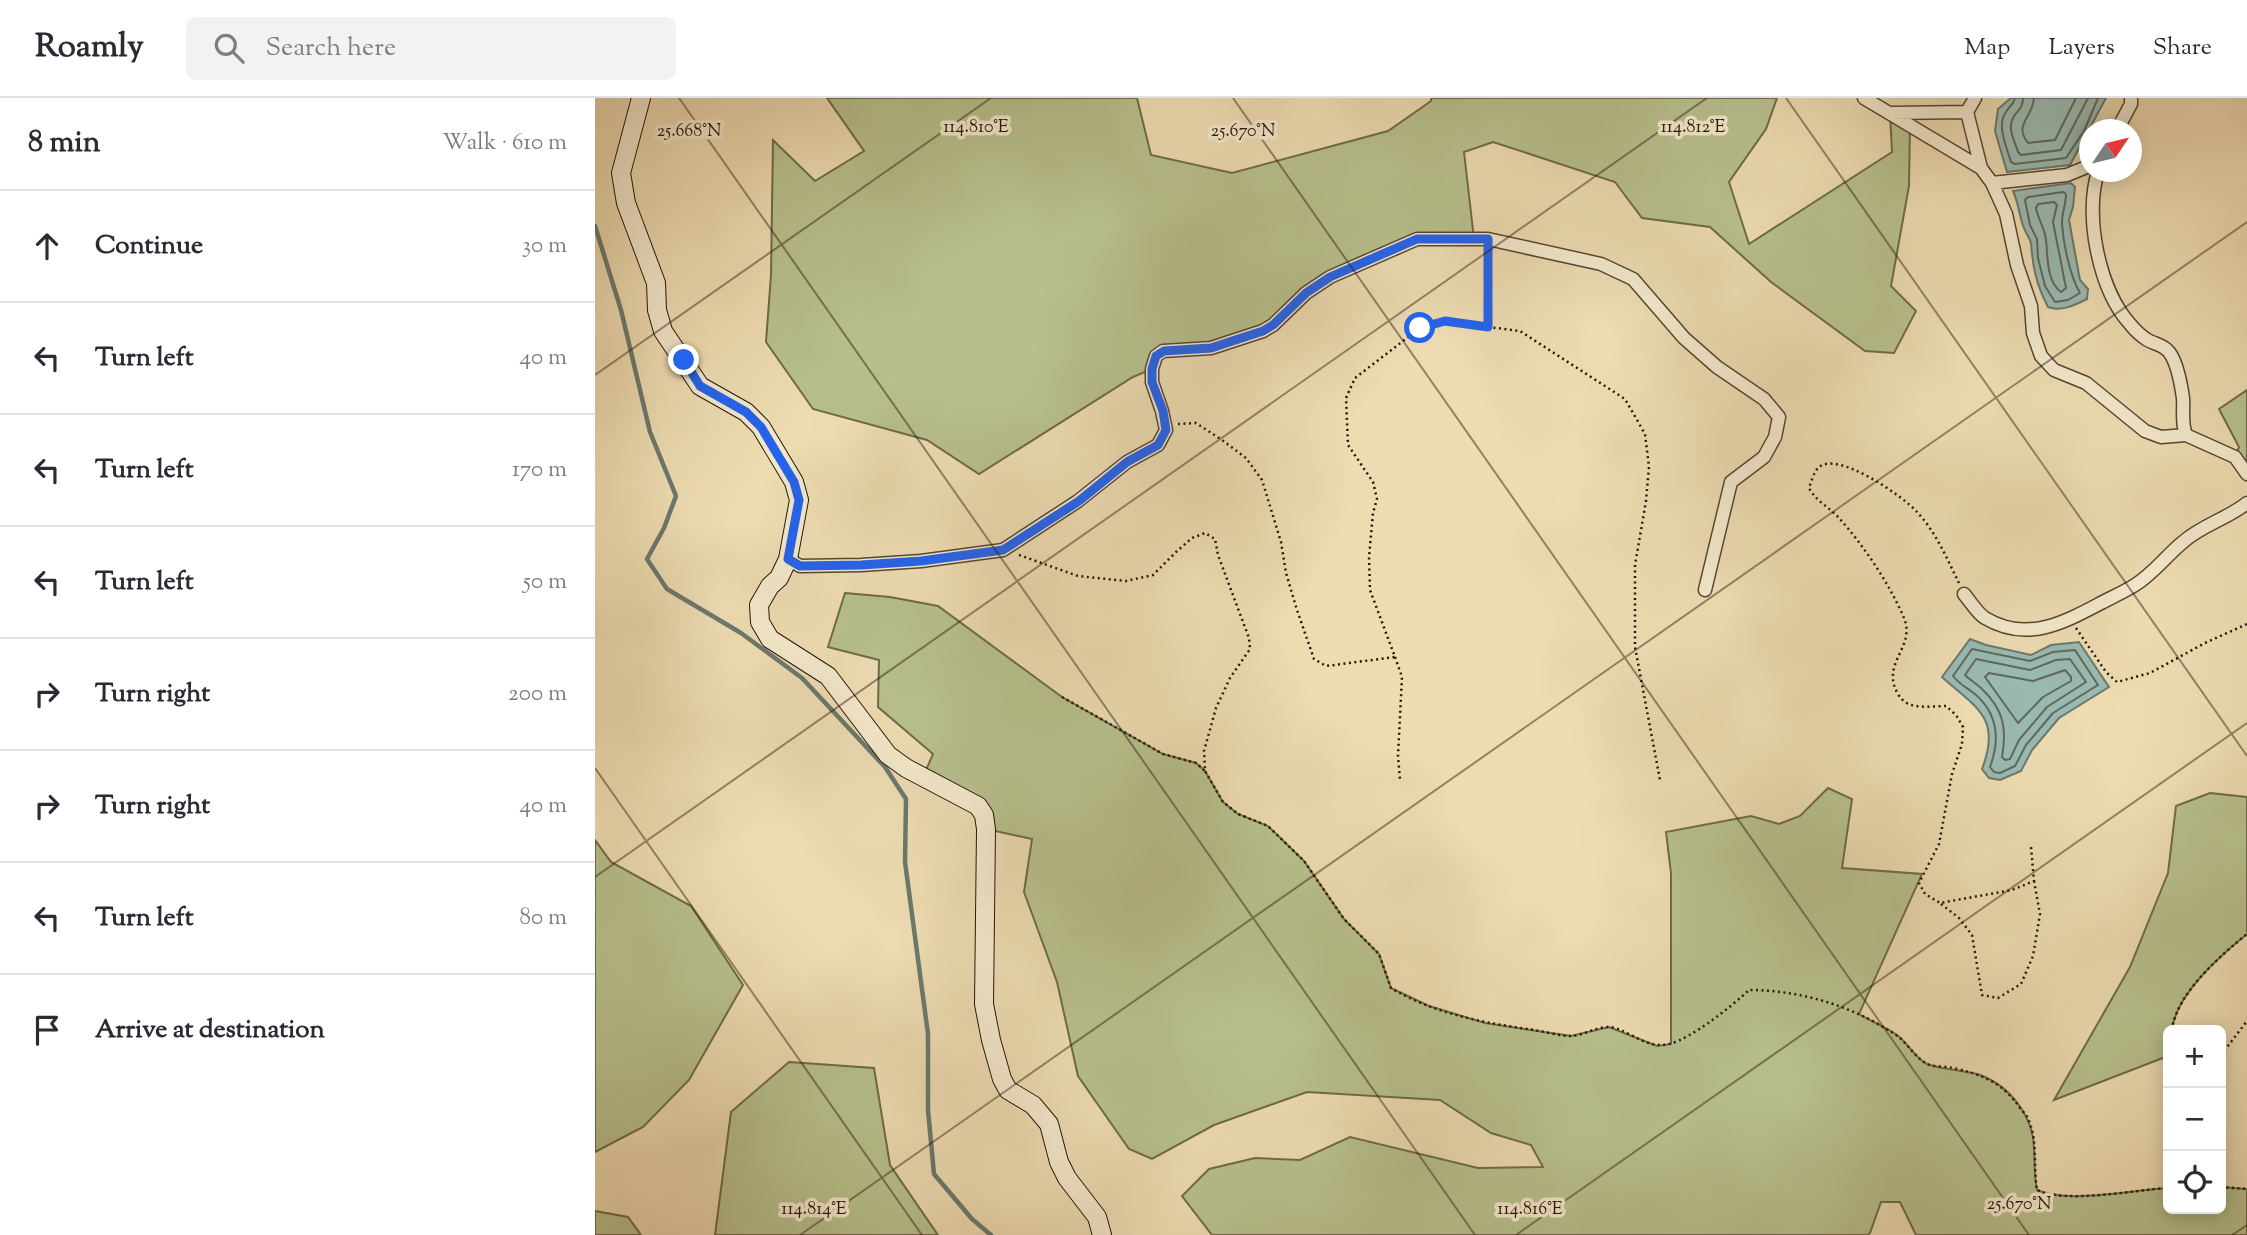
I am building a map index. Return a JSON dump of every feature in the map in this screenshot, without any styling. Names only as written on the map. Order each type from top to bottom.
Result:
[{"type":"street","points":[[641,98],[621,173],[626,203],[656,283],[657,310],[663,331],[700,386],[746,412],[761,427],[794,482],[799,500],[788,559],[779,578],[770,586],[759,605],[760,622],[770,639],[828,676],[888,755],[906,768],[978,806],[984,815],[983,1004],[991,1040],[1002,1079],[1008,1090],[1033,1105],[1049,1124],[1059,1162],[1067,1178],[1097,1217],[1102,1235]]},
{"type":"street","points":[[1864,98],[1981,168],[1993,183],[2006,214],[2017,265],[2031,306],[2033,333],[2041,356],[2054,370],[2086,383],[2145,431],[2161,437],[2186,435],[2235,457],[2247,474]]},
{"type":"street","points":[[1975,98],[1967,112],[1981,168]]},
{"type":"street","points":[[2123,119],[2131,104],[2131,98]]},
{"type":"street","points":[[1890,113],[1967,112]]},
{"type":"street","points":[[1993,183],[2067,175],[2079,170]]},
{"type":"street","points":[[2095,182],[2093,205],[2099,266],[2112,297],[2129,323],[2146,339],[2169,351],[2183,398],[2182,425],[2186,435]]},
{"type":"street","points":[[788,559],[800,566],[861,565],[921,561],[1003,550],[1079,501],[1127,462],[1158,445],[1166,430],[1163,411],[1152,382],[1156,356],[1164,351],[1211,348],[1263,331],[1273,325],[1306,293],[1330,277],[1417,239],[1488,239],[1601,264],[1633,279],[1684,338],[1717,368],[1764,399],[1779,417],[1775,437],[1764,457],[1731,482],[1705,590]]},
{"type":"street","points":[[1964,594],[1983,617],[2008,628],[2036,630],[2062,624],[2135,585],[2184,541],[2213,521],[2235,513],[2247,503]]},
{"type":"path","points":[[1488,239],[1488,327]]},
{"type":"path","points":[[1400,780],[1398,756],[1402,677],[1370,590],[1369,557],[1377,499],[1373,482],[1348,445],[1346,398],[1355,378],[1420,328],[1445,321],[1520,331],[1625,399],[1645,434],[1649,467],[1635,565],[1635,647],[1660,780]]},
{"type":"path","points":[[1166,430],[1180,423],[1196,423],[1246,458],[1262,480],[1281,542],[1293,597],[1314,659],[1327,666],[1395,657]]},
{"type":"path","points":[[1964,594],[1943,549],[1917,512],[1893,493],[1846,465],[1825,464],[1818,468],[1809,488],[1814,496],[1838,517],[1865,551],[1904,619],[1908,636],[1893,667],[1892,681],[1899,696],[1910,706],[1946,706],[1956,715],[1962,727],[1962,744],[1952,774],[1940,845],[1919,883],[1925,894],[1959,918],[1972,935],[1982,995],[1998,998],[2021,984],[2033,956],[2040,914],[2031,847]]},
{"type":"path","points":[[1003,550],[1078,576],[1126,581],[1153,575],[1192,538],[1205,533],[1215,539],[1218,555],[1249,638],[1250,649],[1230,678],[1216,708],[1204,751],[1205,771]]},
{"type":"path","points":[[2070,620],[2106,672],[2117,682],[2150,673],[2247,624]]},
{"type":"path","points":[[1062,697],[1163,754],[1196,764],[1205,771],[1223,802],[1238,814],[1268,826],[1304,861],[1344,919],[1379,954],[1391,988],[1429,1006],[1485,1023],[1571,1036],[1609,1027],[1657,1046],[1671,1044],[1689,1034],[1734,1004],[1749,990],[1766,990],[1832,1003],[1859,1014],[1899,1037],[1909,1050],[1929,1065],[1979,1074],[1997,1082],[2015,1100],[2029,1120],[2034,1146],[2036,1190],[2047,1195],[2075,1196],[2163,1188]]},
{"type":"path","points":[[1940,903],[2012,890],[2034,881]]},
{"type":"path","points":[[2172,1025],[2190,989],[2247,934]]},
{"type":"path","points":[[2226,1048],[2247,1021]]},
{"type":"path","points":[[2226,1187],[2247,1189]]},
{"type":"green space","points":[[827,98],[1137,98],[1151,155],[1232,173],[1388,131],[1431,101],[1431,98],[1777,98],[1766,129],[1729,182],[1749,244],[1892,152],[1890,113],[1910,125],[1909,186],[1891,286],[1916,311],[1894,353],[1865,351],[1771,282],[1710,227],[1642,218],[1615,182],[1493,142],[1464,152],[1474,239],[1417,239],[1330,277],[1283,317],[1246,335],[1163,351],[1152,369],[1133,377],[979,474],[927,440],[813,409],[766,342],[771,275],[773,140],[815,181],[864,151]]},
{"type":"green space","points":[[2247,390],[2247,474],[2235,457],[2239,447],[2219,409]]},
{"type":"green space","points":[[845,593],[890,597],[938,606],[1062,697],[1163,754],[1196,763],[1205,771],[1223,802],[1238,814],[1268,826],[1304,861],[1344,919],[1379,954],[1391,988],[1429,1006],[1485,1023],[1571,1036],[1609,1027],[1657,1046],[1671,1044],[1671,873],[1666,832],[1751,816],[1779,824],[1800,816],[1828,788],[1852,799],[1842,868],[1922,874],[1859,1014],[1897,1035],[1927,1064],[1980,1075],[2010,1094],[2024,1114],[2033,1136],[2037,1190],[2065,1196],[2082,1196],[2163,1189],[2163,1214],[2226,1214],[2226,1187],[2247,1189],[2247,1235],[1916,1235],[1900,1202],[1881,1202],[1867,1235],[1212,1235],[1182,1196],[1209,1169],[1255,1158],[1300,1160],[1350,1137],[1478,1168],[1543,1167],[1531,1145],[1491,1133],[1440,1100],[1307,1092],[1214,1125],[1152,1159],[1129,1149],[1078,1076],[1057,982],[1024,892],[1032,839],[986,829],[984,815],[923,777],[933,754],[878,707],[879,660],[828,647]]},
{"type":"green space","points":[[2210,793],[2247,797],[2247,934],[2224,953],[2190,990],[2175,1016],[2173,1025],[2163,1025],[2163,1058],[2054,1100],[2130,967],[2168,873],[2176,806]]},
{"type":"green space","points":[[595,840],[611,862],[691,906],[743,985],[689,1080],[643,1127],[595,1152]]},
{"type":"green space","points":[[789,1062],[874,1068],[890,1165],[938,1235],[715,1235],[731,1112]]},
{"type":"green space","points":[[595,1211],[628,1217],[641,1235],[595,1235]]},
{"type":"water","points":[[2011,98],[2106,98],[2095,119],[2079,119],[2079,148],[2070,165],[2007,172],[1995,131],[1998,109]]},
{"type":"water","points":[[2071,183],[2075,187],[2069,220],[2080,280],[2088,289],[2087,299],[2058,309],[2048,307],[2038,283],[2031,243],[2013,191]]},
{"type":"water","points":[[1970,639],[2031,655],[2051,645],[2079,642],[2109,687],[2059,718],[2032,750],[2021,771],[2000,780],[1989,778],[1982,769],[1989,737],[1987,725],[1975,706],[1942,677]]},
{"type":"waterway","points":[[595,226],[621,310],[650,432],[676,496],[664,528],[647,559],[667,589],[741,633],[802,678],[885,767],[906,799],[905,862],[928,1034],[928,1110],[934,1174],[972,1219],[991,1235]]},
{"type":"route","points":[[684,360],[700,386],[746,412],[761,427],[794,482],[799,500],[788,559],[800,566],[861,565],[921,561],[1003,550],[1079,501],[1127,462],[1158,445],[1166,430],[1163,411],[1152,382],[1156,356],[1164,351],[1211,348],[1263,331],[1283,317],[1306,293],[1330,277],[1417,239],[1488,239],[1488,327],[1445,321],[1420,328]]}]
